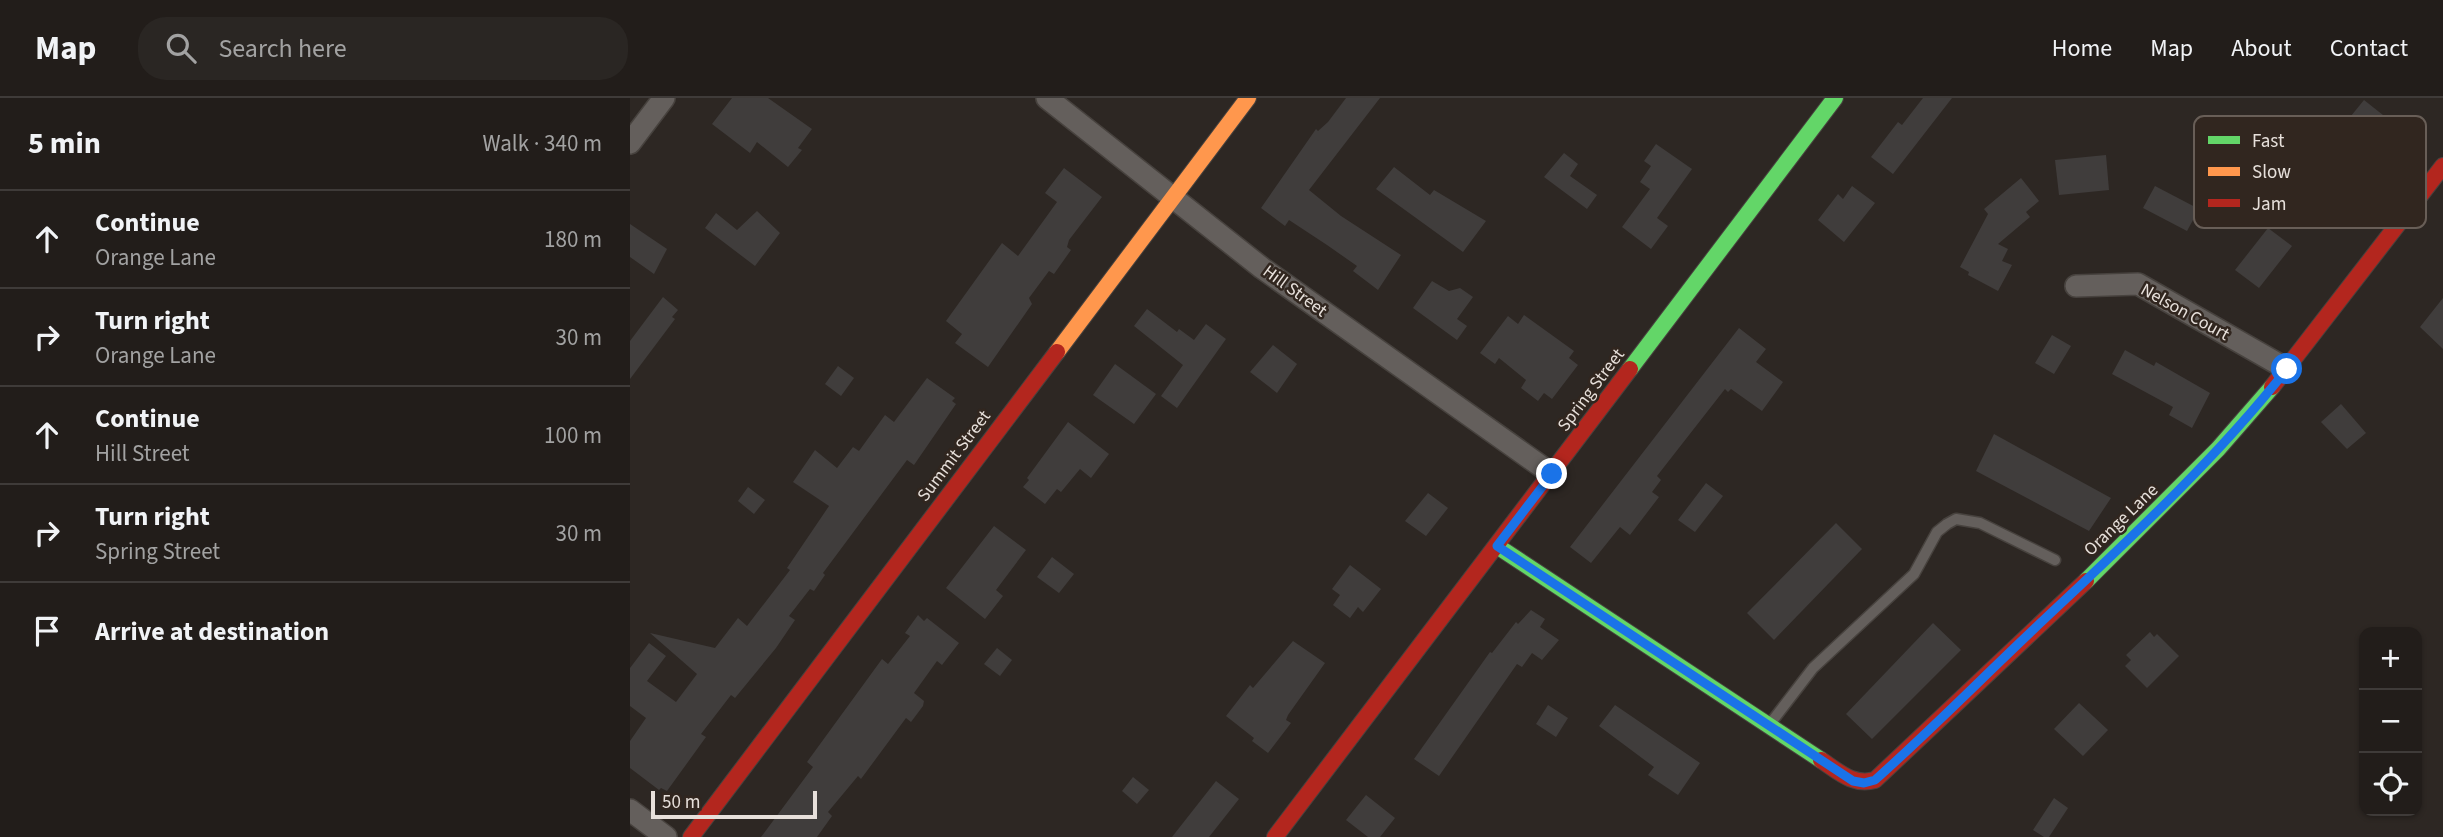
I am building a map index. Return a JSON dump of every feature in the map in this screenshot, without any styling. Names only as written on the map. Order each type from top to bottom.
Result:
[{"type":"street","points":[[630,143],[664,98]]},
{"type":"street","name":"Hill Street","points":[[1047,98],[1262,268],[1552,474]]},
{"type":"street","name":"Summit Street","points":[[691,837],[1248,98]]},
{"type":"street","name":"Spring Street","points":[[1275,837],[1835,98]]},
{"type":"street","name":"Orange Lane","points":[[2426,188],[2443,166]]},
{"type":"street","name":"Orange Lane","points":[[1768,726],[1853,781],[1864,783],[1875,780],[2142,528],[2218,449],[2287,369],[2395,228]]},
{"type":"street","name":"Nelson Court","points":[[2076,286],[2138,284],[2287,369]]},
{"type":"street","points":[[1497,546],[1768,726]]},
{"type":"street","points":[[630,810],[666,837]]},
{"type":"lane","points":[[1768,726],[1813,668],[1914,574],[1937,532],[1947,524],[1956,519],[1980,523],[2055,560]]},
{"type":"building","points":[[732,98],[768,98],[812,129],[798,148],[802,150],[788,167],[757,142],[750,153],[712,124]]},
{"type":"building","points":[[1346,98],[1380,98],[1309,190],[1341,216],[1401,255],[1378,290],[1353,271],[1357,266],[1289,220],[1285,226],[1261,208],[1316,129],[1318,131],[1328,122]]},
{"type":"building","points":[[1923,98],[1952,98],[1893,174],[1871,157],[1898,122],[1902,125]]},
{"type":"building","points":[[2364,100],[2384,116],[2351,116]]},
{"type":"building","points":[[1656,144],[1692,169],[1657,218],[1668,226],[1651,249],[1622,227],[1650,189],[1640,182],[1651,166],[1644,161]]},
{"type":"building","points":[[1564,153],[1578,164],[1570,176],[1597,195],[1587,209],[1544,177]]},
{"type":"building","points":[[2106,155],[2109,190],[2059,195],[2055,160]]},
{"type":"building","points":[[1394,167],[1430,195],[1434,190],[1486,221],[1463,252],[1376,189]]},
{"type":"building","points":[[1064,168],[1102,197],[1069,240],[1067,247],[1071,250],[1054,274],[1049,271],[1029,298],[1032,304],[988,367],[955,343],[962,334],[946,321],[1002,243],[1018,256],[1057,202],[1045,193]]},
{"type":"building","points":[[2021,178],[2039,201],[2026,212],[2030,217],[1998,244],[2008,249],[2002,261],[2012,265],[1998,291],[1968,275],[1969,272],[1960,267],[1988,214],[1984,209]]},
{"type":"building","points":[[1852,186],[1875,203],[1844,242],[1818,220],[1838,194],[1843,199]]},
{"type":"building","points":[[2155,186],[2194,206],[2194,218],[2187,231],[2143,208]]},
{"type":"building","points":[[757,211],[780,233],[755,266],[705,228],[716,213],[737,230]]},
{"type":"building","points":[[630,224],[667,249],[654,274],[630,257]]},
{"type":"building","points":[[2268,228],[2292,246],[2259,288],[2235,270]]},
{"type":"building","points":[[1432,281],[1449,291],[1460,288],[1473,297],[1457,319],[1467,326],[1457,340],[1413,308]]},
{"type":"building","points":[[663,297],[678,310],[672,317],[675,319],[630,379],[630,341]]},
{"type":"building","points":[[2443,298],[2443,349],[2420,327]]},
{"type":"building","points":[[1147,309],[1177,332],[1179,329],[1194,340],[1206,324],[1226,339],[1177,408],[1161,396],[1183,365],[1134,326]]},
{"type":"building","points":[[1524,315],[1574,351],[1569,358],[1578,365],[1552,399],[1544,393],[1538,401],[1521,388],[1526,380],[1499,358],[1495,364],[1480,353],[1508,316],[1518,324]]},
{"type":"building","points":[[1739,328],[1766,349],[1756,362],[1783,382],[1762,411],[1731,389],[1728,392],[1725,389],[1657,476],[1661,480],[1652,492],[1659,497],[1630,535],[1620,527],[1591,563],[1570,547]]},
{"type":"building","points":[[2052,335],[2071,346],[2054,374],[2035,363]]},
{"type":"building","points":[[1273,345],[1297,364],[1277,393],[1250,372]]},
{"type":"building","points":[[2125,350],[2154,366],[2156,362],[2210,393],[2192,428],[2169,415],[2173,407],[2112,374]]},
{"type":"building","points":[[1115,364],[1156,394],[1134,424],[1093,395]]},
{"type":"building","points":[[838,366],[854,378],[841,396],[825,384]]},
{"type":"building","points":[[927,378],[955,398],[952,401],[956,404],[914,465],[907,460],[823,573],[825,575],[814,591],[810,589],[789,616],[795,620],[776,648],[735,698],[731,695],[701,734],[706,737],[667,791],[661,788],[659,790],[630,768],[630,741],[646,718],[630,706],[630,668],[649,643],[666,656],[647,681],[676,702],[697,674],[650,633],[715,648],[738,618],[747,626],[790,570],[787,568],[829,506],[793,482],[815,450],[837,468],[853,447],[859,451],[885,415],[894,422]]},
{"type":"building","points":[[2341,404],[2366,433],[2347,449],[2321,422]]},
{"type":"building","points":[[1068,422],[1109,454],[1091,478],[1080,469],[1061,492],[1057,489],[1045,504],[1023,487]]},
{"type":"building","points":[[1994,434],[2111,498],[2089,531],[1976,471]]},
{"type":"building","points":[[1706,483],[1723,496],[1695,532],[1678,520]]},
{"type":"building","points":[[748,487],[765,500],[754,514],[738,501]]},
{"type":"building","points":[[1428,493],[1448,508],[1426,536],[1405,521]]},
{"type":"building","points":[[1836,523],[1862,549],[1774,640],[1747,613]]},
{"type":"building","points":[[994,526],[1026,550],[996,590],[1003,596],[985,619],[946,588]]},
{"type":"building","points":[[1052,557],[1074,574],[1059,593],[1037,577]]},
{"type":"building","points":[[1350,565],[1381,589],[1363,612],[1358,607],[1350,618],[1333,605],[1340,595],[1332,589]]},
{"type":"building","points":[[1531,610],[1545,619],[1540,627],[1559,640],[1542,660],[1532,653],[1522,667],[1517,664],[1439,776],[1414,759],[1490,652],[1492,653],[1516,622],[1518,624]]},
{"type":"building","points":[[918,615],[924,621],[927,618],[959,643],[942,665],[937,661],[914,693],[924,701],[923,706],[911,722],[906,718],[861,779],[858,776],[828,812],[832,816],[817,837],[761,837],[813,767],[807,762],[882,659],[888,664],[910,636],[905,633]]},
{"type":"building","points":[[1933,623],[1961,650],[1872,739],[1846,714]]},
{"type":"building","points":[[2150,632],[2154,637],[2157,634],[2179,656],[2147,688],[2125,666],[2131,660],[2126,655]]},
{"type":"building","points":[[1293,641],[1325,663],[1288,715],[1286,720],[1291,723],[1268,753],[1226,716],[1250,685],[1253,688]]},
{"type":"building","points":[[997,648],[1012,660],[1000,676],[984,664]]},
{"type":"building","points":[[2079,703],[2108,730],[2083,756],[2054,729]]},
{"type":"building","points":[[1548,705],[1568,718],[1556,737],[1536,724]]},
{"type":"building","points":[[1615,705],[1700,763],[1678,795],[1648,775],[1654,767],[1599,726]]},
{"type":"building","points":[[1133,777],[1149,790],[1137,804],[1122,791]]},
{"type":"building","points":[[1216,781],[1239,799],[1209,837],[1172,837]]},
{"type":"building","points":[[1366,795],[1395,818],[1380,837],[1368,837],[1346,820]]},
{"type":"building","points":[[2054,798],[2068,808],[2049,837],[2044,837],[2033,830]]},
{"type":"traffic: fast","points":[[1630,369],[1835,98]]},
{"type":"traffic: fast","points":[[2086,581],[2218,449],[2272,387]]},
{"type":"traffic: fast","points":[[1497,546],[1821,760]]},
{"type":"traffic: slow","points":[[1057,352],[1248,98]]},
{"type":"traffic: jam","points":[[2426,188],[2443,166]]},
{"type":"traffic: jam","points":[[2272,387],[2395,228]]},
{"type":"traffic: jam","points":[[691,837],[1057,352]]},
{"type":"traffic: jam","points":[[1275,837],[1630,369]]},
{"type":"traffic: jam","points":[[1821,760],[1853,779],[1875,780],[2086,581]]},
{"type":"route","points":[[1552,474],[1497,546],[1853,781],[1864,783],[1875,780],[1929,732],[2142,528],[2218,449],[2287,369]]}]
